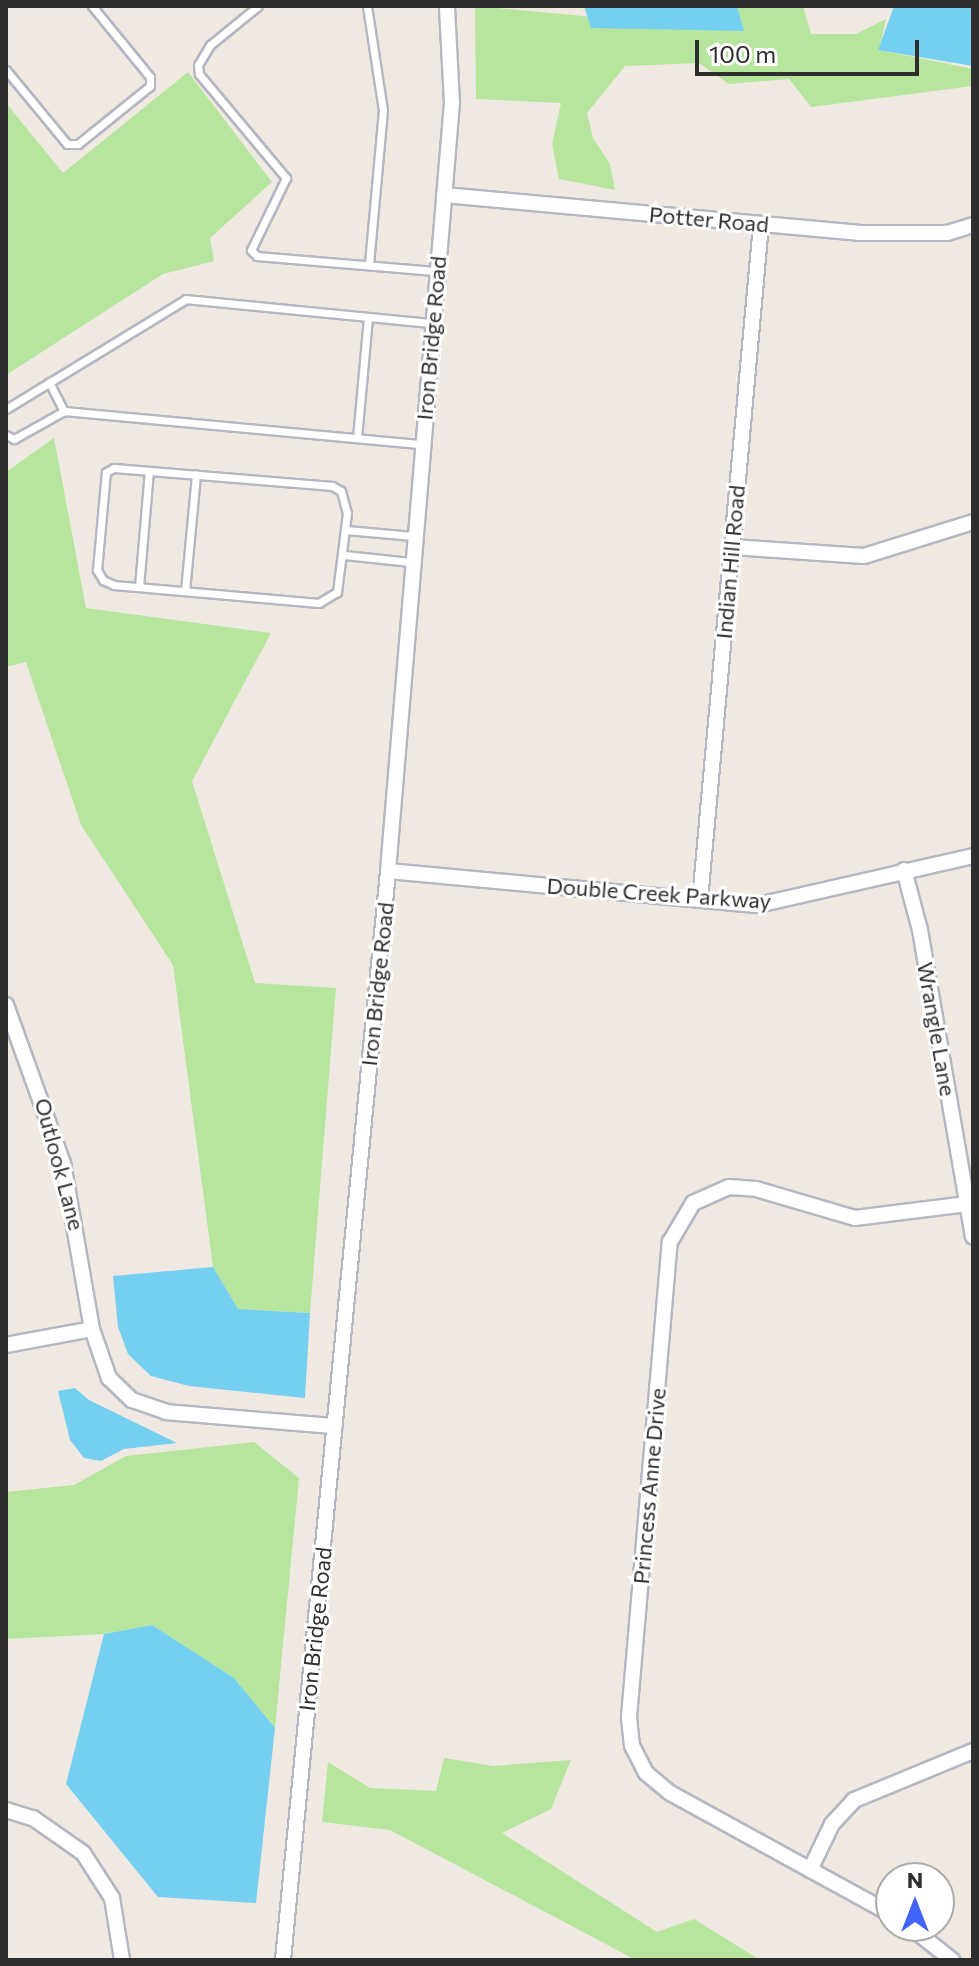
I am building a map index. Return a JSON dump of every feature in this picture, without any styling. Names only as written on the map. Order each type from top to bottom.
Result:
[{"type":"street","name":"Iron Bridge Road","points":[[283,1960],[388,871],[413,536],[452,103],[447,6]]},
{"type":"street","name":"Potter Road","points":[[444,195],[881,234],[947,233],[973,225]]},
{"type":"street","name":"Indian Hill Road","points":[[700,900],[761,224]]},
{"type":"street","points":[[732,547],[864,556],[973,522]]},
{"type":"street","name":"Double Creek Parkway","points":[[388,871],[700,900],[779,903],[904,870],[973,856]]},
{"type":"street","name":"Wrangle Lane","points":[[904,870],[920,930],[973,1236]]},
{"type":"street","name":"Outlook Lane","points":[[6,1005],[63,1163],[92,1329],[109,1378],[148,1407],[334,1426]]},
{"type":"street","name":"Princess Anne Drive","points":[[875,1905],[657,1785],[632,1746],[629,1717],[670,1242],[693,1203],[729,1187],[756,1189],[855,1218],[967,1204]]},
{"type":"street","points":[[6,1345],[92,1329]]},
{"type":"street","points":[[810,1870],[832,1824],[854,1800],[973,1751]]},
{"type":"street","points":[[6,1810],[45,1825],[83,1853],[112,1898],[122,1960]]},
{"type":"street","points":[[929,1942],[952,1960]]},
{"type":"lane","points":[[6,70],[67,144],[78,144],[150,86],[150,77],[92,6]]},
{"type":"lane","points":[[258,6],[210,45],[198,65],[199,74],[286,178],[251,250],[257,256],[437,271]]},
{"type":"lane","points":[[367,6],[383,110],[369,265]]},
{"type":"lane","points":[[6,409],[186,299],[432,323]]},
{"type":"lane","points":[[357,438],[368,317]]},
{"type":"lane","points":[[49,382],[64,411]]},
{"type":"lane","points":[[6,435],[14,439],[64,411],[421,444]]},
{"type":"lane","points":[[139,587],[149,471]]},
{"type":"lane","points":[[149,471],[196,475],[332,486],[345,502],[344,555],[337,592],[319,603],[139,587],[103,580],[98,556],[106,472],[149,471]]},
{"type":"lane","points":[[185,591],[196,475]]},
{"type":"lane","points":[[346,530],[413,536]]},
{"type":"lane","points":[[344,555],[411,562]]},
{"type":"green space","points":[[475,6],[743,31],[737,6],[803,6],[811,34],[856,34],[886,19],[879,50],[973,69],[973,86],[811,107],[789,79],[729,84],[699,63],[625,66],[587,113],[593,138],[610,164],[615,190],[559,179],[552,144],[561,103],[476,99]]},
{"type":"green space","points":[[188,72],[272,182],[210,238],[214,261],[163,274],[6,375],[6,103],[63,173]]},
{"type":"green space","points":[[54,438],[86,608],[271,633],[192,781],[255,983],[336,988],[310,1313],[238,1309],[213,1267],[173,965],[81,825],[26,662],[6,667],[6,472]]},
{"type":"green space","points":[[254,1442],[299,1478],[275,1728],[234,1678],[152,1625],[104,1634],[6,1639],[6,1492],[74,1485],[126,1456]]},
{"type":"green space","points":[[444,1758],[493,1766],[571,1760],[551,1809],[502,1833],[657,1932],[694,1919],[760,1960],[636,1960],[390,1830],[322,1822],[328,1762],[370,1788],[436,1791]]},
{"type":"water","points":[[584,6],[737,6],[744,31],[591,28]]},
{"type":"water","points":[[894,6],[973,6],[973,66],[878,50]]},
{"type":"water","points":[[213,1267],[238,1309],[310,1313],[305,1398],[189,1386],[151,1376],[128,1354],[118,1327],[113,1276]]},
{"type":"water","points":[[75,1388],[89,1400],[177,1443],[124,1449],[101,1461],[84,1458],[70,1440],[58,1391]]},
{"type":"water","points":[[152,1625],[234,1678],[275,1728],[256,1903],[158,1897],[66,1784],[104,1634]]}]
